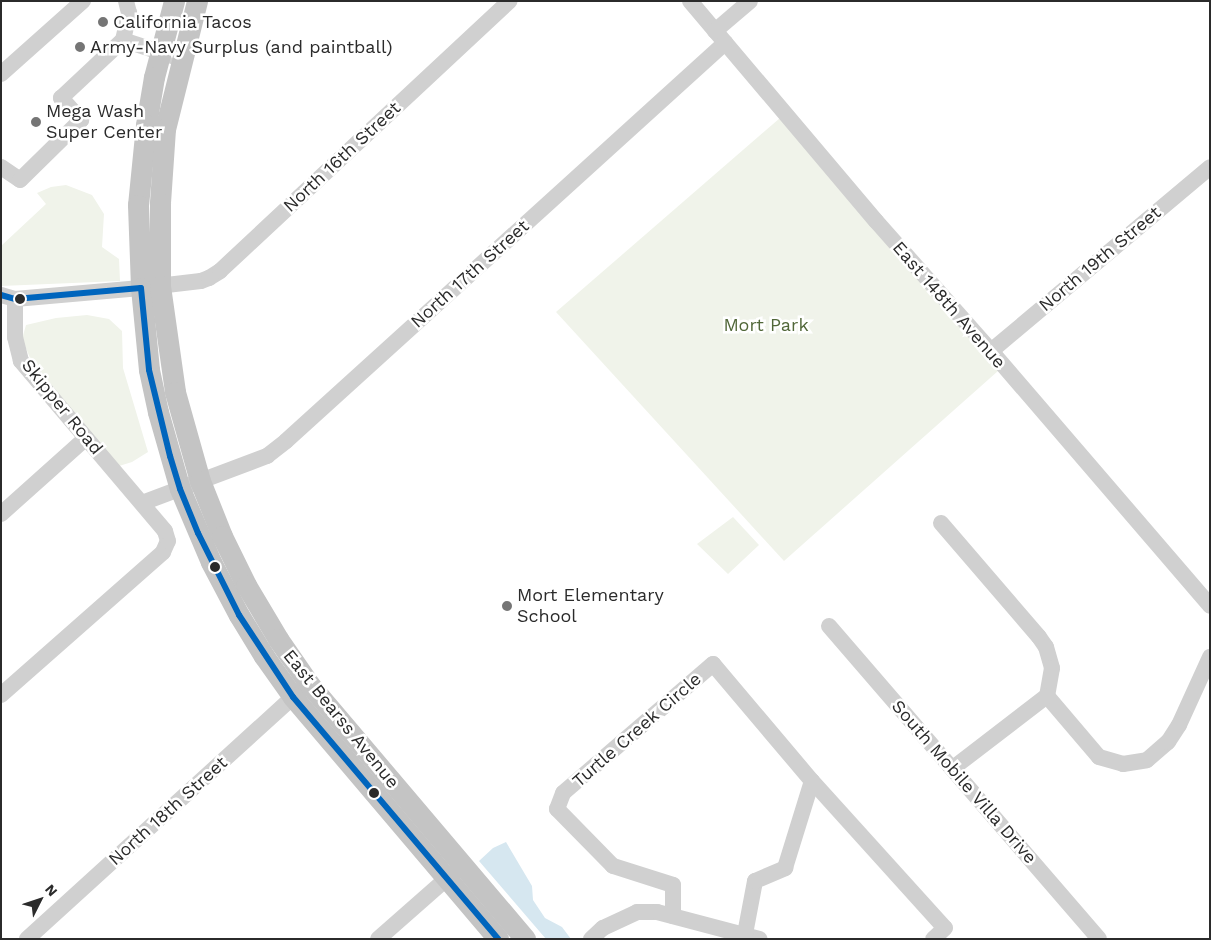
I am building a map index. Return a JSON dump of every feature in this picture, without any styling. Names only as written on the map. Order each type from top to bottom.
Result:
[{"type":"main road","name":"East Bearss Avenue","points":[[174,1],[160,53],[146,125],[138,205],[150,287],[174,392],[200,481],[222,536],[258,606],[278,639],[301,690]]},
{"type":"main road","name":"East Bearss Avenue","points":[[197,1],[181,59],[165,130],[160,202],[150,287],[149,370],[158,412],[180,489],[211,562],[239,615],[264,656],[301,690],[413,822],[462,865],[525,939]]},
{"type":"main road","points":[[239,615],[258,606]]},
{"type":"main road","name":"East Bearss Avenue","points":[[413,822],[446,879],[498,939]]},
{"type":"street","points":[[1,74],[83,1]]},
{"type":"street","points":[[1,167],[20,180],[81,120],[61,98],[124,40],[129,13],[126,1]]},
{"type":"street","name":"North 16th Street","points":[[150,287],[201,281],[220,271],[510,1]]},
{"type":"street","name":"East 148th Avenue","points":[[690,1],[876,221],[1207,597]]},
{"type":"street","name":"North 17th Street","points":[[200,481],[267,456],[286,442],[720,37],[750,1]]},
{"type":"street","points":[[124,40],[181,59]]},
{"type":"street","name":"North 19th Street","points":[[991,351],[1210,167]]},
{"type":"street","name":"Skipper Road","points":[[1,695],[163,552],[168,541],[165,531],[21,361],[8,297],[150,287]]},
{"type":"street","points":[[1,514],[86,438]]},
{"type":"street","points":[[142,503],[200,481]]},
{"type":"street","points":[[940,523],[1046,647],[1052,668],[1048,696],[953,768]]},
{"type":"street","name":"South Mobile Villa Drive","points":[[829,626],[1099,939]]},
{"type":"street","points":[[1048,696],[1099,757],[1116,763],[1136,764],[1147,760],[1168,742],[1179,725],[1210,657]]},
{"type":"street","name":"Turtle Creek Circle","points":[[673,916],[673,885],[613,866],[557,808],[563,793],[714,664],[812,781],[945,928],[933,939]]},
{"type":"street","name":"North 18th Street","points":[[27,939],[301,690]]},
{"type":"street","points":[[591,939],[603,928],[637,912],[657,912],[749,937],[755,881],[784,868],[812,781]]},
{"type":"street","points":[[378,939],[462,865]]},
{"type":"street","points":[[606,939],[638,921],[673,916]]},
{"type":"green space","name":"Mort Park","points":[[780,118],[998,371],[784,561],[556,312]]},
{"type":"green space","points":[[66,185],[92,195],[104,214],[102,247],[119,259],[120,281],[1,286],[1,246],[46,204],[37,193],[51,187]]},
{"type":"green space","points":[[87,315],[109,319],[122,331],[123,368],[148,452],[132,462],[119,466],[33,365],[22,339],[26,325],[56,318]]},
{"type":"green space","points":[[733,517],[759,545],[728,574],[697,544]]},
{"type":"shaded area","points":[[506,842],[532,886],[533,900],[545,918],[562,927],[571,939],[546,939],[479,861],[493,848]]},
{"type":"transit line","points":[[1,295],[15,299],[141,288],[149,370],[170,456],[180,489],[198,533],[239,615],[293,697],[498,939]]},
{"type":"place","name":"California Tacos","points":[[103,22]]},
{"type":"place","name":"Army-Navy Surplus (and paintball)","points":[[80,47]]},
{"type":"place","name":"Mega Wash Super Center","points":[[36,122]]},
{"type":"place","name":"Mort Elementary School","points":[[507,606]]}]
